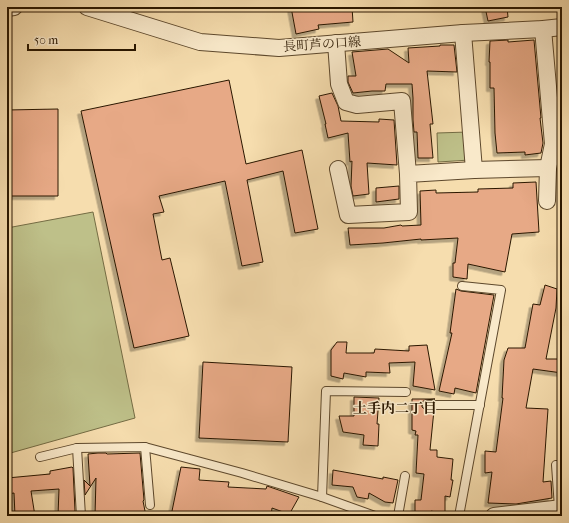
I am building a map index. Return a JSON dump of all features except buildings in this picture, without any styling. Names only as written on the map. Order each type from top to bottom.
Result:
[{"type":"street","points":[[7,8],[14,7]]},
{"type":"street","name":"長町芦の口線","points":[[86,7],[200,42],[279,48],[463,33],[562,27]]},
{"type":"street","points":[[543,29],[553,144],[548,168],[547,201]]},
{"type":"street","points":[[463,33],[474,170]]},
{"type":"street","points":[[336,43],[338,84],[346,102],[358,105],[402,101],[408,174],[409,212],[348,215],[338,169]]},
{"type":"street","points":[[408,174],[548,168]]},
{"type":"street","points":[[494,516],[543,513],[560,508]]},
{"type":"lane","points":[[460,516],[501,290],[462,286]]},
{"type":"lane","points":[[322,497],[326,391],[406,392]]},
{"type":"lane","points":[[427,405],[480,405]]},
{"type":"lane","points":[[145,447],[150,505]]},
{"type":"lane","points":[[40,457],[76,448],[145,447],[242,473],[322,497],[375,516]]},
{"type":"lane","points":[[76,448],[81,516]]},
{"type":"lane","points":[[556,465],[560,508]]},
{"type":"lane","points":[[398,516],[405,476]]},
{"type":"green space","points":[[468,132],[470,160],[438,162],[437,133]]},
{"type":"green space","points":[[93,212],[135,418],[7,454],[7,228]]},
{"type":"district","name":"土手内二丁目","points":[[395,408]]}]
